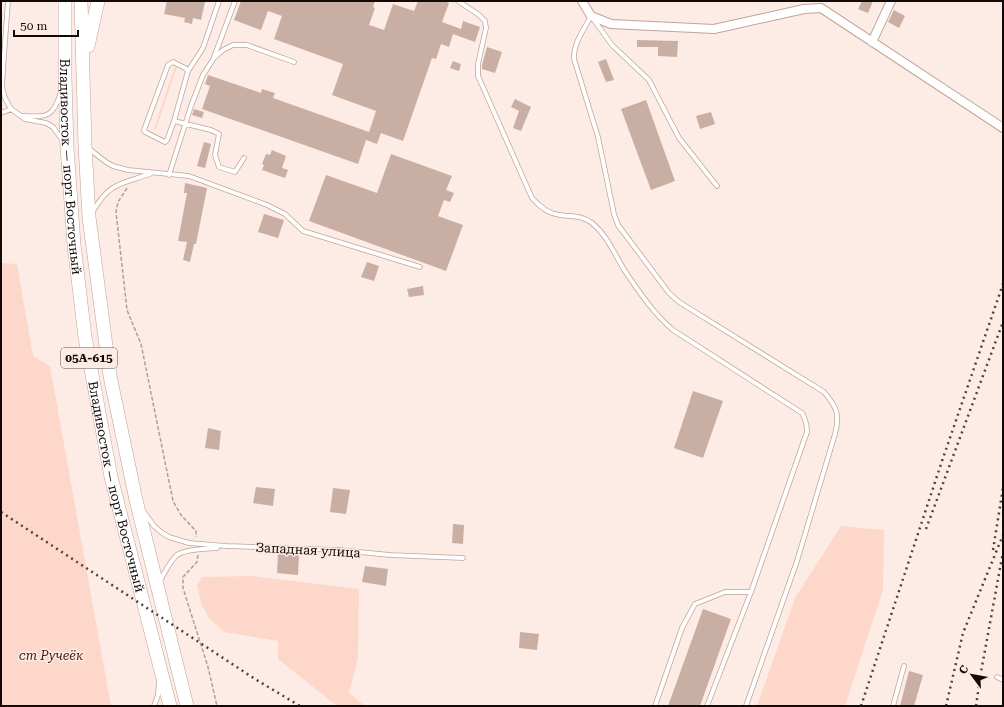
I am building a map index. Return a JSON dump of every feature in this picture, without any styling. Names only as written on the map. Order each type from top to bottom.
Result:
[{"type":"highway","name":"Владивосток — порт Восточный","points":[[65,1],[66,146],[74,245],[85,337],[111,477],[170,706]]},
{"type":"highway","name":"Владивосток — порт Восточный","points":[[81,1],[85,145],[89,217],[110,376],[156,587],[187,706]]},
{"type":"highway","points":[[84,68],[98,1]]},
{"type":"street","points":[[582,1],[591,16],[610,24],[714,29],[804,9],[821,8],[1003,128]]},
{"type":"street","points":[[872,42],[891,1]]},
{"type":"lane","points":[[8,1],[2,86],[5,98],[11,109],[21,116],[29,120],[46,123],[53,127],[66,146]]},
{"type":"lane","points":[[188,71],[173,62],[168,65],[144,130],[145,132],[164,142],[167,140],[174,121],[188,71],[203,48],[218,1]]},
{"type":"lane","points":[[169,175],[185,124],[203,75],[214,58],[235,1]]},
{"type":"lane","points":[[458,1],[479,15],[485,21],[486,28],[478,64],[478,76],[532,198],[547,212],[559,216],[582,217],[590,222],[608,240],[624,270],[661,320],[802,413],[805,419],[807,432],[751,592],[707,706]]},
{"type":"lane","points":[[717,186],[679,138],[649,80],[612,45],[591,16],[576,44],[574,59],[598,137],[614,214],[618,225],[670,293],[679,302],[824,392],[834,403],[837,412],[838,423],[797,561],[746,706]]},
{"type":"lane","points":[[214,58],[223,50],[233,45],[247,45],[294,62]]},
{"type":"lane","points":[[21,116],[41,117],[50,114],[57,102],[65,78]]},
{"type":"lane","points":[[1,113],[11,109]]},
{"type":"lane","points":[[174,121],[211,130],[219,134],[215,155],[219,167],[235,172],[244,158]]},
{"type":"lane","points":[[85,145],[113,166],[128,170],[189,176],[267,205],[284,214],[303,231],[420,267]]},
{"type":"lane","points":[[89,217],[108,190],[118,184],[152,173]]},
{"type":"lane","name":"Западная улица","points":[[136,500],[154,526],[161,532],[180,541],[196,544],[339,550],[390,555],[463,558]]},
{"type":"lane","name":"Западная улица","points":[[156,587],[169,565],[177,555],[186,551],[226,546]]},
{"type":"lane","points":[[655,706],[682,628],[694,604],[726,592],[751,592]]},
{"type":"lane","points":[[894,706],[904,666]]},
{"type":"lane","points":[[154,706],[158,696],[160,667]]},
{"type":"lane","points":[[997,677],[1003,680]]},
{"type":"path","points":[[132,180],[118,202],[116,212],[127,310],[141,344],[173,501],[181,515],[196,531],[196,544]]},
{"type":"path","points":[[198,550],[199,559],[184,577],[183,588],[208,667],[217,706]]},
{"type":"green space","points":[[175,66],[177,67],[155,130],[154,129]]},
{"type":"green space","name":"ст Ручеёк","points":[[1,263],[17,264],[33,356],[50,366],[111,706],[1,706]]},
{"type":"green space","points":[[841,526],[884,530],[883,590],[845,706],[757,706],[795,598]]},
{"type":"green space","points":[[251,576],[359,589],[358,658],[349,693],[365,706],[337,706],[278,659],[278,641],[224,632],[209,618],[201,603],[197,585],[202,577]]},
{"type":"building","points":[[167,1],[205,2],[201,20],[193,18],[192,24],[184,22],[185,18],[164,14]]},
{"type":"building","points":[[241,1],[375,1],[373,7],[375,8],[369,25],[384,30],[393,4],[414,11],[418,1],[444,1],[449,3],[442,22],[461,29],[463,21],[480,27],[475,42],[453,34],[449,47],[441,44],[436,59],[432,58],[403,141],[381,133],[377,144],[366,140],[358,164],[202,109],[210,86],[205,84],[208,75],[261,93],[262,89],[275,93],[273,98],[369,132],[376,111],[332,95],[343,64],[274,39],[282,16],[268,11],[261,30],[234,20]]},
{"type":"building","points":[[862,1],[873,1],[868,13],[858,9]]},
{"type":"building","points":[[894,10],[905,16],[899,28],[888,22]]},
{"type":"building","points":[[637,40],[678,41],[677,57],[658,56],[658,47],[637,47]]},
{"type":"building","points":[[487,47],[502,52],[495,73],[482,69]]},
{"type":"building","points":[[606,59],[614,80],[606,82],[598,62]]},
{"type":"building","points":[[453,61],[461,64],[459,71],[450,68]]},
{"type":"building","points":[[515,99],[531,107],[521,131],[513,128],[519,111],[511,107]]},
{"type":"building","points":[[646,100],[675,181],[651,190],[621,109]]},
{"type":"building","points":[[194,109],[204,112],[202,118],[192,115]]},
{"type":"building","points":[[711,112],[715,124],[700,129],[696,116]]},
{"type":"building","points":[[204,142],[211,144],[205,168],[197,166]]},
{"type":"building","points":[[272,150],[286,156],[282,168],[288,170],[285,178],[262,170],[264,165],[262,164],[266,154],[270,155]]},
{"type":"building","points":[[391,154],[452,176],[446,190],[454,193],[450,202],[444,200],[438,216],[463,225],[446,271],[309,221],[326,175],[377,193]]},
{"type":"building","points":[[185,183],[207,188],[196,244],[194,244],[190,262],[183,260],[187,242],[178,241],[187,193],[184,193]]},
{"type":"building","points":[[264,214],[284,220],[278,238],[258,232]]},
{"type":"building","points":[[367,262],[379,266],[374,281],[361,277]]},
{"type":"building","points":[[423,286],[424,295],[409,297],[407,289]]},
{"type":"building","points":[[693,391],[723,401],[703,458],[674,448]]},
{"type":"building","points":[[208,428],[221,431],[219,450],[205,448]]},
{"type":"building","points":[[256,487],[275,489],[273,506],[253,503]]},
{"type":"building","points":[[333,488],[350,490],[346,514],[330,512]]},
{"type":"building","points":[[453,524],[464,525],[463,544],[452,543]]},
{"type":"building","points":[[278,554],[299,555],[298,575],[277,573]]},
{"type":"building","points":[[365,566],[388,569],[386,586],[362,582]]},
{"type":"building","points":[[703,609],[731,619],[700,706],[668,706]]},
{"type":"building","points":[[520,632],[539,634],[537,650],[519,648]]},
{"type":"building","points":[[909,671],[923,675],[914,706],[900,706]]},
{"type":"railway","points":[[861,706],[942,461],[1003,284]]},
{"type":"railway","points":[[926,529],[1003,322]]},
{"type":"railway","points":[[993,550],[1003,488]]},
{"type":"railway","points":[[1,512],[255,679],[300,706]]},
{"type":"railway","points":[[946,706],[963,633],[1003,535]]},
{"type":"railway","points":[[976,706],[1003,552]]}]
